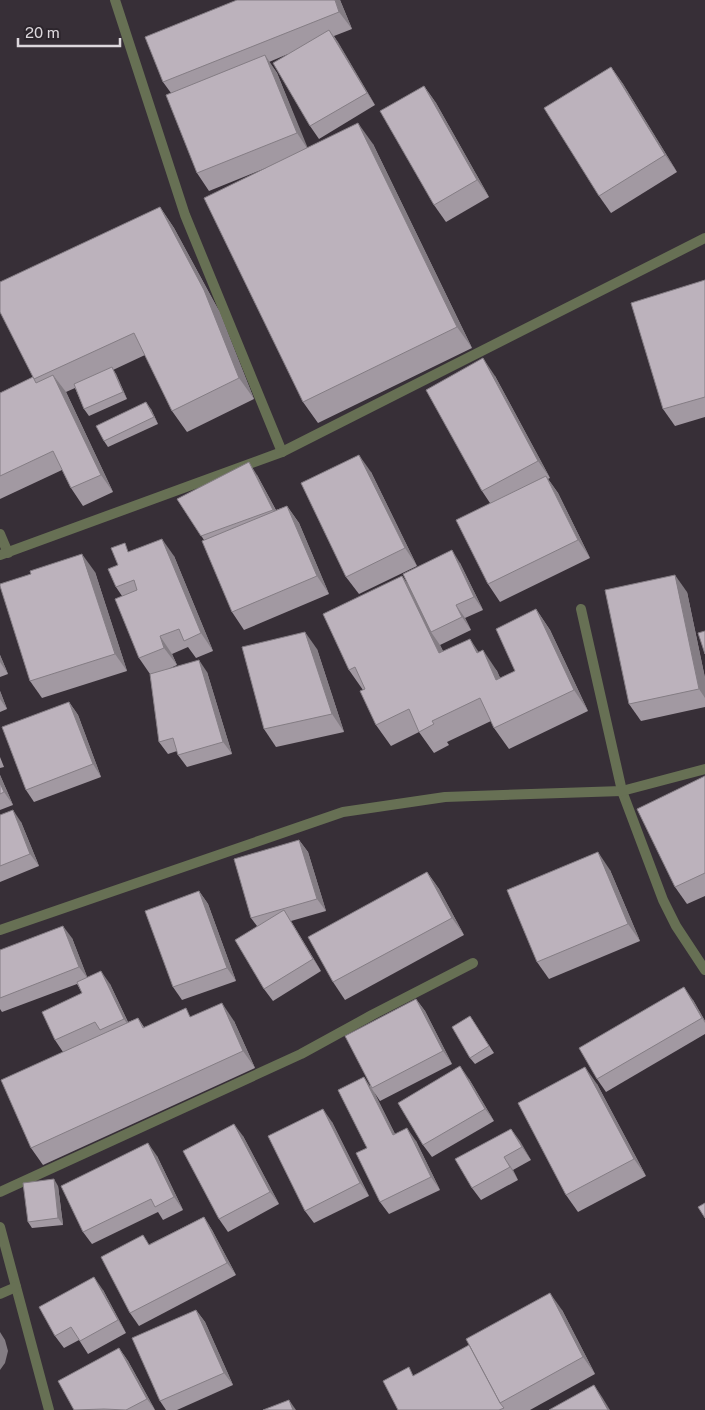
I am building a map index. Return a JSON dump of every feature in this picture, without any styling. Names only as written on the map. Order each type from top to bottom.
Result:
[{"type":"street","points":[[115,0],[185,215],[282,452]]},
{"type":"street","points":[[0,534],[4,554],[282,452],[705,238]]},
{"type":"street","points":[[581,609],[622,791],[663,900],[676,926],[705,970]]},
{"type":"street","points":[[0,930],[343,812],[445,797],[622,791],[705,769]]},
{"type":"street","points":[[0,1192],[301,1054],[372,1014],[473,963]]},
{"type":"street","points":[[0,1227],[49,1410]]},
{"type":"street","points":[[0,1294],[16,1287]]},
{"type":"building","points":[[237,0],[335,0],[339,12],[163,82],[145,37]]},
{"type":"building","points":[[329,30],[367,93],[310,126],[273,63]]},
{"type":"building","points":[[265,55],[297,133],[197,173],[166,95]]},
{"type":"building","points":[[611,67],[665,155],[599,196],[544,108]]},
{"type":"building","points":[[424,86],[477,180],[434,205],[380,111]]},
{"type":"building","points":[[358,123],[457,327],[303,402],[204,198]]},
{"type":"building","points":[[160,207],[204,290],[239,378],[172,411],[134,333],[34,379],[0,312],[0,282]]},
{"type":"building","points":[[705,280],[705,397],[663,409],[631,303]]},
{"type":"building","points":[[483,358],[538,461],[482,491],[426,390]]},
{"type":"building","points":[[112,367],[123,392],[84,409],[74,384]]},
{"type":"building","points":[[53,375],[101,475],[71,488],[53,451],[0,476],[0,393],[33,377],[36,383]]},
{"type":"building","points":[[146,402],[154,417],[104,441],[96,426]]},
{"type":"building","points":[[359,455],[405,548],[346,577],[301,483]]},
{"type":"building","points":[[249,462],[273,510],[201,536],[177,499]]},
{"type":"building","points":[[546,476],[578,540],[488,584],[456,520]]},
{"type":"building","points":[[287,506],[317,576],[232,612],[202,541]]},
{"type":"building","points":[[162,539],[201,633],[184,641],[179,629],[160,636],[164,648],[139,658],[115,599],[137,590],[134,580],[116,587],[108,569],[118,565],[111,548],[125,543],[128,552]]},
{"type":"building","points":[[452,550],[474,597],[456,605],[462,617],[431,632],[403,574]]},
{"type":"building","points":[[82,554],[115,654],[30,681],[0,584],[31,574],[30,571]]},
{"type":"building","points":[[675,575],[699,689],[629,704],[605,590]]},
{"type":"building","points":[[402,576],[439,653],[470,639],[477,653],[483,650],[496,680],[515,671],[496,629],[536,609],[574,690],[494,728],[480,698],[432,721],[434,724],[419,732],[409,709],[376,725],[360,691],[365,689],[355,667],[349,670],[323,614]]},
{"type":"building","points":[[705,631],[705,654],[698,633]]},
{"type":"building","points":[[305,632],[332,714],[264,729],[242,647]]},
{"type":"building","points":[[199,660],[223,742],[178,755],[173,738],[159,742],[150,674]]},
{"type":"building","points":[[69,702],[93,764],[26,790],[2,727]]},
{"type":"building","points":[[705,776],[705,873],[675,887],[637,809]]},
{"type":"building","points":[[0,783],[4,792],[0,794]]},
{"type":"building","points":[[13,810],[30,854],[0,866],[0,815]]},
{"type":"building","points":[[299,840],[317,899],[251,918],[234,859]]},
{"type":"building","points":[[598,852],[628,924],[537,962],[507,890]]},
{"type":"building","points":[[427,872],[452,918],[333,982],[308,937]]},
{"type":"building","points":[[199,891],[227,968],[173,987],[145,911]]},
{"type":"building","points":[[284,910],[313,959],[264,989],[235,940]]},
{"type":"building","points":[[63,926],[79,967],[0,998],[0,950]]},
{"type":"building","points":[[101,971],[124,1019],[100,1030],[95,1022],[55,1040],[42,1012],[82,993],[77,982]]},
{"type":"building","points":[[684,987],[702,1018],[597,1079],[579,1048]]},
{"type":"building","points":[[416,999],[443,1051],[372,1088],[345,1036]]},
{"type":"building","points":[[222,1003],[243,1051],[31,1148],[1,1080],[138,1018],[143,1028],[186,1008],[190,1017]]},
{"type":"building","points":[[470,1016],[489,1046],[470,1058],[452,1027]]},
{"type":"building","points":[[460,1066],[485,1109],[423,1145],[398,1103]]},
{"type":"building","points":[[585,1067],[634,1159],[566,1195],[518,1103]]},
{"type":"building","points":[[364,1077],[393,1135],[407,1128],[431,1177],[380,1202],[356,1153],[367,1148],[338,1090]]},
{"type":"building","points":[[323,1109],[360,1183],[305,1211],[268,1136]]},
{"type":"building","points":[[234,1124],[270,1192],[219,1219],[183,1151]]},
{"type":"building","points":[[511,1129],[522,1147],[504,1157],[510,1167],[472,1188],[455,1159]]},
{"type":"building","points":[[148,1143],[174,1197],[155,1207],[151,1199],[83,1232],[61,1186]]},
{"type":"building","points":[[54,1179],[58,1218],[28,1222],[23,1183]]},
{"type":"building","points":[[705,1203],[705,1218],[698,1207]]},
{"type":"building","points":[[204,1217],[227,1263],[130,1313],[101,1257],[143,1235],[149,1245]]},
{"type":"building","points":[[94,1277],[118,1320],[80,1341],[71,1327],[55,1336],[39,1307]]},
{"type":"building","points":[[550,1293],[583,1357],[500,1403],[466,1339]]},
{"type":"building","points":[[196,1310],[224,1373],[160,1401],[132,1338]]},
{"type":"building","points":[[469,1345],[504,1408],[499,1410],[398,1410],[383,1381],[409,1367],[413,1376]]},
{"type":"building","points":[[119,1348],[147,1399],[126,1410],[74,1410],[58,1381]]},
{"type":"building","points":[[594,1385],[608,1410],[549,1410]]},
{"type":"building","points":[[289,1400],[293,1410],[263,1410]]}]
